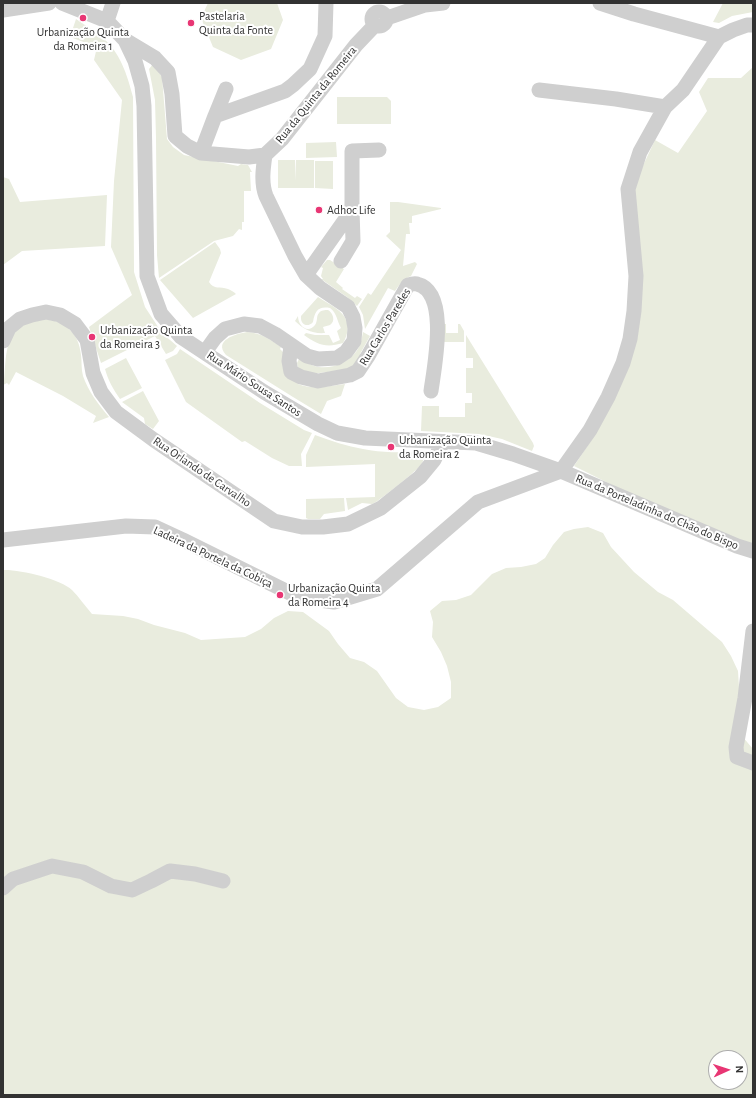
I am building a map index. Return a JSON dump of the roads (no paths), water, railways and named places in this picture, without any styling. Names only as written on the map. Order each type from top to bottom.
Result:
[{"type":"street","points":[[3,10],[22,5],[49,3]]},
{"type":"street","points":[[62,3],[107,21],[125,40],[155,58],[168,72],[172,94],[175,136],[187,146],[201,153],[250,156],[265,155],[262,174],[263,189],[295,256],[306,275],[320,288],[348,307],[353,317],[355,328],[354,341],[346,352],[337,358],[318,359],[307,356],[260,326],[244,324],[225,329],[215,338],[204,352]]},
{"type":"street","points":[[107,21],[113,3]]},
{"type":"street","points":[[215,116],[285,90],[293,85],[310,69],[325,36],[326,3]]},
{"type":"street","points":[[377,15],[425,5],[443,3]]},
{"type":"street","points":[[600,3],[720,38]]},
{"type":"street","name":"Rua da Quinta da Romeira","points":[[265,155],[282,139],[356,46],[377,15]]},
{"type":"street","points":[[561,471],[590,430],[608,397],[623,363],[630,339],[634,311],[636,276],[628,189],[640,152],[665,107],[683,90],[720,38],[733,30],[747,25],[753,25]]},
{"type":"street","name":"Rua Mário Sousa Santos","points":[[125,40],[135,61],[142,86],[144,106],[147,276],[161,314],[181,336],[264,392],[318,424],[337,432],[365,438],[476,443],[561,471]]},
{"type":"street","points":[[201,153],[226,89]]},
{"type":"street","points":[[539,90],[616,99],[665,107]]},
{"type":"street","points":[[341,260],[353,241],[352,151],[379,150]]},
{"type":"street","points":[[306,275],[352,210]]},
{"type":"street","name":"Rua Carlos Paredes","points":[[291,346],[289,361],[291,372],[302,377],[318,381],[350,375],[358,371],[368,356],[408,285],[416,284],[424,287],[431,295],[438,320],[438,343],[431,391]]},
{"type":"street","name":"Rua Orlando de Carvalho","points":[[3,341],[9,328],[20,319],[32,315],[46,312],[60,315],[75,324],[87,340],[93,373],[101,392],[116,412],[154,440],[274,521],[302,526],[323,527],[348,524],[381,508],[420,476],[434,460],[443,442]]},
{"type":"street","name":"Ladeira da Portela da Cobiça","points":[[3,540],[126,526],[155,527],[298,597],[334,602],[377,589],[478,502],[561,471]]},
{"type":"street","name":"Rua da Porteladinha do Chão do Bispo","points":[[561,471],[730,543],[753,551]]},
{"type":"street","points":[[753,631],[745,698],[736,746],[737,757],[753,763]]},
{"type":"street","points":[[3,888],[13,879],[52,866],[83,872],[111,886],[132,890],[151,882],[170,871],[195,874],[223,881]]},
{"type":"place","name":"Urbanização Quinta da Romeira 1","points":[[83,18]]},
{"type":"place","name":"Pastelaria Quinta da Fonte","points":[[191,23]]},
{"type":"place","name":"Adhoc Life","points":[[319,210]]},
{"type":"place","name":"Urbanização Quinta da Romeira 3","points":[[92,337]]},
{"type":"place","name":"Urbanização Quinta da Romeira 2","points":[[391,447]]},
{"type":"place","name":"Urbanização Quinta da Romeira 4","points":[[280,595]]}]
